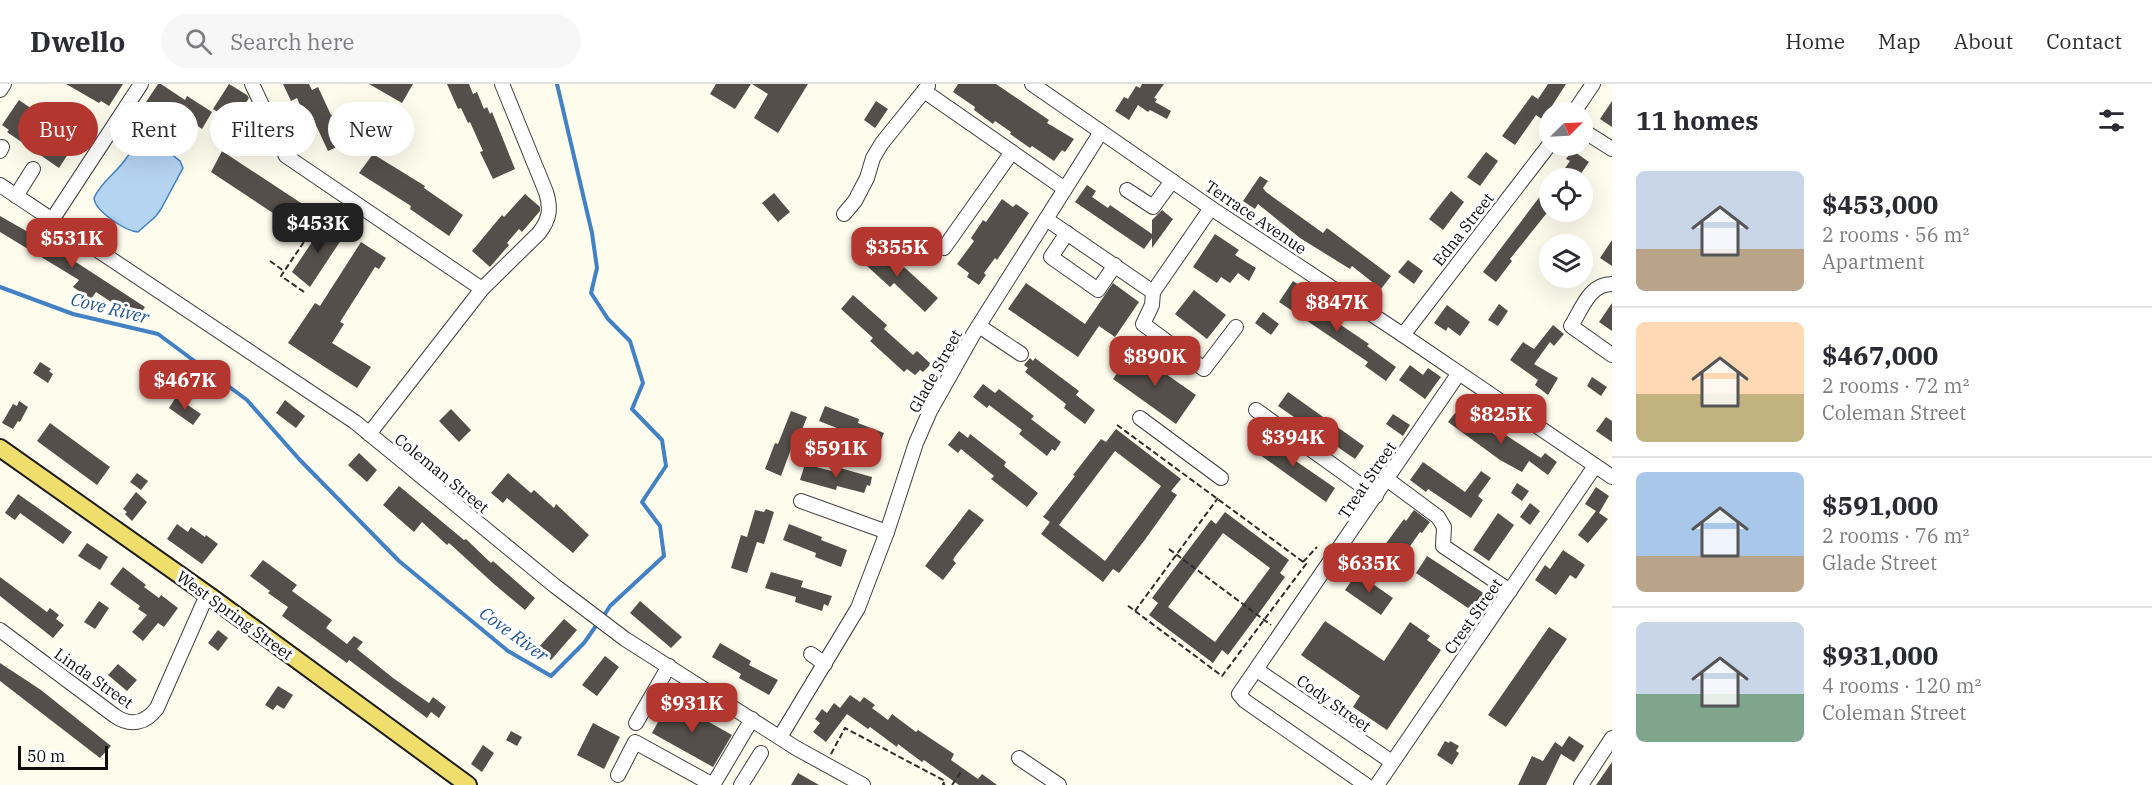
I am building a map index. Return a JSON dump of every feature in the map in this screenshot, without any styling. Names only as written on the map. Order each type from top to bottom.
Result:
[{"type":"main road","name":"West Spring Street","points":[[0,448],[468,785]]},
{"type":"street","points":[[0,90],[4,84]]},
{"type":"street","points":[[52,220],[141,84]]},
{"type":"street","points":[[252,84],[286,156],[482,289]]},
{"type":"street","points":[[369,434],[482,289],[546,224],[550,205],[546,192],[502,84]]},
{"type":"street","name":"Terrace Avenue","points":[[1032,84],[1211,208],[1612,477]]},
{"type":"street","points":[[1581,102],[1593,84]]},
{"type":"street","points":[[844,214],[855,201],[882,142],[926,88],[1065,189]]},
{"type":"street","name":"Glade Street","points":[[780,737],[858,608],[887,532],[910,458],[930,411],[979,326],[1101,132]]},
{"type":"street","points":[[1593,137],[1612,149]]},
{"type":"street","points":[[944,248],[1012,152]]},
{"type":"street","name":"Edna Street","points":[[1403,335],[1541,156]]},
{"type":"street","points":[[16,196],[33,169]]},
{"type":"street","points":[[1127,190],[1153,207],[1172,181]]},
{"type":"street","name":"Coleman Street","points":[[0,185],[350,418],[555,586],[625,639],[780,737],[863,785]]},
{"type":"street","points":[[1211,208],[1153,292],[1152,305],[1143,324],[1204,369],[1236,327]]},
{"type":"street","points":[[1046,219],[1153,292]]},
{"type":"street","points":[[1067,233],[1051,257],[1098,290],[1115,266]]},
{"type":"street","points":[[1612,284],[1599,285],[1593,290],[1571,326],[1612,355]]},
{"type":"street","points":[[979,326],[1021,354]]},
{"type":"street","name":"Treat Street","points":[[1366,785],[1245,701],[1239,694],[1460,373]]},
{"type":"street","points":[[1256,410],[1376,496]]},
{"type":"street","points":[[1140,418],[1221,478]]},
{"type":"street","name":"Crest Street","points":[[1377,785],[1595,466]]},
{"type":"street","points":[[1388,480],[1438,517],[1444,527],[1443,546],[1510,591]]},
{"type":"street","points":[[801,501],[887,532]]},
{"type":"street","name":"Linda Street","points":[[0,630],[124,722],[140,722],[150,717],[157,708],[207,595]]},
{"type":"street","points":[[811,654],[825,664]]},
{"type":"street","points":[[636,723],[669,666]]},
{"type":"street","name":"Cody Street","points":[[1257,670],[1392,762]]},
{"type":"street","points":[[618,775],[635,742],[713,785],[752,719]]},
{"type":"street","points":[[1581,785],[1612,738]]},
{"type":"street","points":[[741,785],[761,753]]},
{"type":"street","points":[[1018,758],[1059,785]]},
{"type":"path","points":[[304,292],[281,276],[318,221]]},
{"type":"path","points":[[270,261],[284,271]]},
{"type":"path","points":[[1117,424],[1306,564],[1222,676],[1127,605]]},
{"type":"path","points":[[1135,611],[1218,498]]},
{"type":"path","points":[[1303,562],[1317,546]]},
{"type":"path","points":[[1169,549],[1275,629]]},
{"type":"path","points":[[825,764],[845,728],[945,781],[943,784],[945,785]]},
{"type":"path","points":[[952,785],[961,772]]},
{"type":"water","points":[[128,156],[174,156],[180,161],[183,168],[161,209],[138,232],[112,220],[99,209],[94,198],[100,187]]},
{"type":"building","points":[[66,84],[123,84],[109,106],[101,101],[97,102]]},
{"type":"building","points":[[158,84],[161,84],[185,100],[187,96],[196,102],[146,102]]},
{"type":"building","points":[[229,84],[249,98],[246,102],[217,102]]},
{"type":"building","points":[[283,84],[309,84],[312,90],[318,87],[328,109],[328,151],[316,125],[316,102],[299,102],[297,98],[291,101]]},
{"type":"building","points":[[369,84],[413,84],[403,102]]},
{"type":"building","points":[[447,84],[469,84],[473,94],[477,92],[484,109],[487,107],[490,114],[492,112],[515,169],[493,179],[480,152],[483,151],[470,122],[468,123],[461,108],[458,109]]},
{"type":"building","points":[[716,84],[751,84],[735,109],[710,94]]},
{"type":"building","points":[[752,84],[808,84],[778,133],[754,118],[768,94]]},
{"type":"building","points":[[958,84],[996,84],[1049,120],[1047,123],[1074,139],[1065,152],[1062,150],[1054,161],[1032,146],[1030,148],[995,121],[993,124],[974,110],[975,107],[953,92]]},
{"type":"building","points":[[1142,84],[1164,84],[1154,98],[1157,99],[1155,102],[1171,111],[1167,119],[1150,110],[1148,112],[1138,105],[1129,120],[1115,111],[1124,97],[1128,99],[1136,86],[1140,88]]},
{"type":"building","points":[[1548,84],[1566,84],[1554,102],[1539,102],[1539,117],[1536,115],[1515,145],[1502,136],[1532,95],[1538,99]]},
{"type":"building","points":[[19,100],[22,102],[18,102],[18,140],[2,125]]},
{"type":"building","points":[[876,101],[888,109],[875,128],[864,120]]},
{"type":"building","points":[[1612,101],[1612,127],[1600,119]]},
{"type":"building","points":[[198,103],[210,111],[210,115],[202,129],[198,126]]},
{"type":"building","points":[[1486,152],[1498,161],[1480,186],[1467,177]]},
{"type":"building","points":[[42,156],[67,156],[59,168]]},
{"type":"building","points":[[219,156],[230,156],[301,203],[288,223],[211,172]]},
{"type":"building","points":[[372,156],[376,156],[425,186],[424,188],[463,215],[449,236],[410,209],[411,206],[359,173]]},
{"type":"building","points":[[1568,156],[1580,156],[1589,162],[1585,168],[1565,168],[1570,161],[1566,159]]},
{"type":"building","points":[[1260,176],[1268,181],[1263,188],[1266,192],[1323,233],[1327,228],[1391,276],[1381,289],[1352,266],[1350,269],[1300,238],[1258,204],[1255,209],[1243,201]]},
{"type":"building","points":[[1087,185],[1096,191],[1092,197],[1108,208],[1110,205],[1152,234],[1152,220],[1162,210],[1173,219],[1152,248],[1152,238],[1144,249],[1075,202]]},
{"type":"building","points":[[1451,191],[1464,202],[1443,230],[1429,219]]},
{"type":"building","points":[[774,193],[790,212],[778,222],[762,203]]},
{"type":"building","points":[[525,194],[540,207],[540,211],[522,232],[519,229],[490,267],[472,251],[502,215],[504,217]]},
{"type":"building","points":[[1539,198],[1540,222],[1510,259],[1512,261],[1496,282],[1483,272]]},
{"type":"building","points":[[1002,199],[1013,207],[1016,204],[1029,213],[997,260],[995,258],[984,273],[986,275],[979,285],[967,277],[969,273],[957,264],[974,241],[971,238],[983,220],[986,222]]},
{"type":"building","points":[[0,216],[42,240],[145,307],[137,319],[96,292],[91,299],[73,287],[79,280],[0,232]]},
{"type":"building","points":[[326,221],[345,234],[310,287],[292,272]]},
{"type":"building","points":[[1215,234],[1239,250],[1235,255],[1256,268],[1249,281],[1238,273],[1230,283],[1221,277],[1217,283],[1193,267]]},
{"type":"building","points":[[1612,240],[1612,266],[1600,258]]},
{"type":"building","points":[[361,242],[386,258],[379,269],[375,267],[340,322],[344,324],[332,343],[371,367],[357,388],[288,343],[315,303],[320,306]]},
{"type":"building","points":[[869,243],[900,272],[904,267],[938,298],[925,312],[894,283],[890,287],[856,256]]},
{"type":"building","points":[[1408,260],[1423,271],[1414,284],[1398,272]]},
{"type":"building","points":[[1293,281],[1302,287],[1296,296],[1324,318],[1326,315],[1369,344],[1367,346],[1396,367],[1386,381],[1365,366],[1368,362],[1279,302]]},
{"type":"building","points":[[1026,283],[1085,324],[1113,283],[1139,302],[1115,337],[1099,326],[1078,357],[1008,309]]},
{"type":"building","points":[[1194,290],[1226,315],[1207,339],[1175,314]]},
{"type":"building","points":[[853,295],[887,325],[884,329],[913,355],[917,351],[931,364],[923,372],[920,370],[915,375],[907,369],[904,372],[870,341],[873,338],[841,309]]},
{"type":"building","points":[[1612,303],[1612,331],[1599,322]]},
{"type":"building","points":[[1499,304],[1508,311],[1498,326],[1488,320]]},
{"type":"building","points":[[1447,305],[1470,322],[1460,336],[1448,327],[1446,331],[1434,323]]},
{"type":"building","points":[[1263,312],[1279,324],[1271,335],[1255,323]]},
{"type":"building","points":[[1553,325],[1564,334],[1554,346],[1550,342],[1534,364],[1558,378],[1548,395],[1535,385],[1538,380],[1510,360],[1523,342],[1534,349]]},
{"type":"building","points":[[1133,351],[1196,395],[1176,424],[1113,379]]},
{"type":"building","points":[[1030,358],[1033,361],[1035,358],[1079,391],[1076,395],[1095,410],[1085,424],[1064,408],[1066,404],[1025,372],[1028,368],[1024,365]]},
{"type":"building","points":[[40,362],[51,369],[49,371],[53,374],[48,383],[33,373]]},
{"type":"building","points":[[1410,365],[1423,375],[1428,368],[1441,377],[1425,399],[1399,380]]},
{"type":"building","points":[[1592,377],[1607,387],[1601,396],[1587,386]]},
{"type":"building","points":[[983,384],[995,393],[999,389],[1034,416],[1031,419],[1061,442],[1055,451],[1052,449],[1047,456],[1019,434],[1022,430],[989,405],[987,408],[973,397]]},
{"type":"building","points":[[1288,392],[1364,446],[1355,459],[1278,406]]},
{"type":"building","points":[[176,397],[201,414],[193,425],[169,408]]},
{"type":"building","points":[[285,400],[305,416],[296,428],[276,413]]},
{"type":"building","points":[[19,401],[28,407],[20,422],[18,421],[13,429],[2,423],[13,404],[17,406]]},
{"type":"building","points":[[825,406],[859,419],[858,423],[884,433],[877,450],[849,439],[852,434],[819,421]]},
{"type":"building","points":[[451,409],[471,430],[459,442],[439,421]]},
{"type":"building","points":[[791,411],[807,417],[781,476],[765,469]]},
{"type":"building","points":[[1470,412],[1481,420],[1479,423],[1498,437],[1501,432],[1541,458],[1545,453],[1557,462],[1548,475],[1529,461],[1522,472],[1500,460],[1448,422],[1455,413],[1464,420]]},
{"type":"building","points":[[1393,414],[1410,425],[1403,436],[1386,424]]},
{"type":"building","points":[[1606,417],[1612,421],[1612,442],[1596,431]]},
{"type":"building","points":[[50,423],[110,467],[97,485],[37,441]]},
{"type":"building","points":[[1116,429],[1181,479],[1171,491],[1177,495],[1144,541],[1119,573],[1113,569],[1103,582],[1041,534],[1050,522],[1043,517],[1101,439],[1106,442]],"holes":[[[1115,451],[1161,486],[1105,561],[1059,525]]]},
{"type":"building","points":[[959,431],[968,438],[970,434],[1006,462],[1004,466],[1038,493],[1027,507],[991,479],[994,476],[961,449],[958,453],[948,445]]},
{"type":"building","points":[[1258,435],[1335,488],[1326,502],[1249,447]]},
{"type":"building","points":[[359,453],[377,470],[367,482],[348,465]]},
{"type":"building","points":[[1423,462],[1465,492],[1481,471],[1491,478],[1478,496],[1483,500],[1471,518],[1428,489],[1426,492],[1410,480]]},
{"type":"building","points":[[805,464],[839,473],[840,468],[872,477],[870,486],[867,485],[864,493],[837,486],[836,490],[800,480]]},
{"type":"building","points":[[137,473],[148,481],[141,490],[130,482]]},
{"type":"building","points":[[508,473],[531,493],[534,490],[554,508],[556,504],[589,535],[573,553],[507,498],[503,503],[491,493]]},
{"type":"building","points":[[1517,483],[1529,491],[1522,501],[1511,493]]},
{"type":"building","points":[[399,486],[464,540],[466,539],[491,563],[493,561],[535,598],[525,610],[422,522],[414,532],[383,505]]},
{"type":"building","points":[[1596,487],[1609,496],[1599,513],[1608,519],[1588,543],[1578,535],[1596,511],[1585,504]]},
{"type":"building","points":[[136,492],[147,502],[132,521],[123,509]]},
{"type":"building","points":[[18,494],[72,532],[63,544],[20,513],[15,520],[5,513]]},
{"type":"building","points":[[1530,503],[1540,511],[1530,525],[1520,517]]},
{"type":"building","points":[[766,509],[774,512],[764,544],[757,542],[747,573],[731,568],[741,535],[747,537],[755,510],[764,512]]},
{"type":"building","points":[[969,509],[984,520],[956,555],[953,560],[956,563],[943,580],[925,566]]},
{"type":"building","points":[[1414,510],[1430,522],[1396,566],[1379,553],[1404,519],[1406,521]]},
{"type":"building","points":[[1225,512],[1289,560],[1280,573],[1285,577],[1262,609],[1228,655],[1222,650],[1213,663],[1149,615],[1158,603],[1152,598],[1211,520],[1216,524]],"holes":[[[1223,533],[1270,568],[1215,642],[1168,607]]]},
{"type":"building","points":[[1498,513],[1514,525],[1489,561],[1473,550]]},
{"type":"building","points":[[177,524],[188,532],[191,527],[218,544],[202,564],[167,539]]},
{"type":"building","points":[[789,524],[847,550],[841,567],[815,557],[816,553],[783,540]]},
{"type":"building","points":[[87,543],[108,557],[100,570],[78,556]]},
{"type":"building","points":[[1563,550],[1585,565],[1576,579],[1570,575],[1556,595],[1535,580],[1545,565],[1550,569]]},
{"type":"building","points":[[1427,556],[1485,594],[1474,612],[1416,573]]},
{"type":"building","points":[[263,560],[297,585],[292,591],[332,620],[326,628],[347,644],[354,636],[363,642],[357,649],[393,678],[429,703],[433,697],[446,707],[439,718],[431,712],[427,718],[349,660],[347,663],[282,616],[288,607],[250,576]]},
{"type":"building","points":[[123,567],[146,585],[144,587],[159,598],[161,595],[178,608],[164,627],[158,623],[143,641],[132,632],[147,615],[138,609],[140,606],[110,584]]},
{"type":"building","points":[[771,572],[803,581],[801,587],[832,596],[828,606],[824,604],[822,611],[795,602],[796,597],[765,588]]},
{"type":"building","points":[[1357,573],[1393,598],[1381,615],[1345,590]]},
{"type":"building","points":[[0,577],[47,612],[50,608],[59,615],[56,619],[64,625],[53,638],[0,596]]},
{"type":"building","points":[[99,601],[109,608],[95,629],[84,622]]},
{"type":"building","points":[[640,601],[682,637],[671,648],[630,613]]},
{"type":"building","points":[[564,619],[577,630],[551,660],[538,648]]},
{"type":"building","points":[[1325,621],[1384,661],[1410,622],[1430,636],[1427,640],[1441,650],[1387,730],[1353,707],[1360,696],[1301,655]]},
{"type":"building","points":[[1549,627],[1567,639],[1506,727],[1488,715]]},
{"type":"building","points":[[218,630],[228,638],[218,651],[208,643]]},
{"type":"building","points":[[720,643],[751,661],[749,665],[778,680],[769,695],[739,678],[741,674],[712,657]]},
{"type":"building","points":[[605,656],[619,667],[597,696],[582,685]]},
{"type":"building","points":[[0,663],[41,690],[111,746],[100,758],[0,681]]},
{"type":"building","points":[[118,664],[137,680],[127,691],[108,675]]},
{"type":"building","points":[[278,686],[293,695],[284,709],[277,705],[273,710],[265,705]]},
{"type":"building","points":[[850,695],[860,702],[864,697],[875,705],[872,708],[888,720],[892,714],[916,732],[918,730],[954,754],[951,760],[978,779],[982,774],[997,785],[959,785],[924,760],[922,762],[898,744],[897,747],[870,727],[868,729],[847,714],[826,742],[813,732],[820,723],[815,719],[822,709],[827,713],[834,703],[840,708]]},
{"type":"building","points":[[670,700],[732,735],[713,767],[652,733]]},
{"type":"building","points":[[593,723],[620,737],[604,769],[577,755]]},
{"type":"building","points":[[511,731],[522,737],[517,746],[506,740]]},
{"type":"building","points":[[1569,736],[1584,746],[1574,762],[1561,754],[1546,785],[1518,785],[1532,756],[1543,761],[1555,742],[1562,747]]},
{"type":"building","points":[[1445,741],[1459,746],[1456,751],[1459,753],[1452,765],[1437,755]]},
{"type":"building","points":[[483,745],[494,753],[482,772],[471,764]]},
{"type":"building","points":[[1612,762],[1612,785],[1596,785]]},
{"type":"building","points":[[798,773],[819,785],[791,785]]},
{"type":"waterway","name":"Cove River","points":[[557,84],[592,233],[597,268],[591,293],[608,319],[630,341],[643,383],[632,409],[662,440],[666,466],[642,502],[660,526],[664,556],[610,606],[603,617]]},
{"type":"waterway","name":"Cove River","points":[[0,287],[73,314],[158,334],[247,400],[299,459],[399,561],[508,651],[551,676],[584,643],[598,623]]}]
